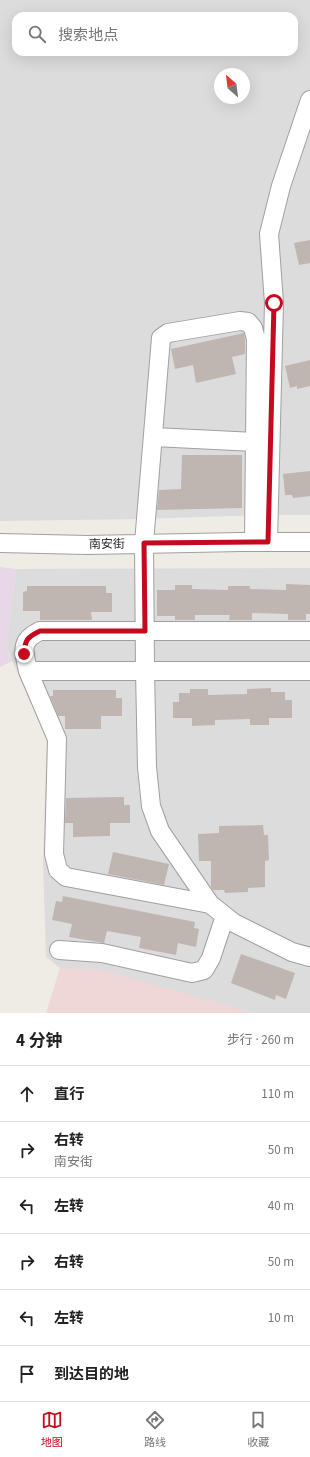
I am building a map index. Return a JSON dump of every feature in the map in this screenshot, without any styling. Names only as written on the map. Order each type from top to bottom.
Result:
[{"type":"street","points":[[261,542],[274,303],[269,234],[281,186],[310,100]]},
{"type":"street","points":[[261,542],[255,442],[256,339],[253,328],[248,322],[240,321],[168,333],[161,338],[154,437],[144,543],[147,767],[151,806],[160,831],[210,904],[234,923],[292,952],[310,957]]},
{"type":"street","points":[[154,437],[255,442]]},
{"type":"street","name":"南安街","points":[[0,543],[87,545],[144,543],[310,542]]},
{"type":"street","points":[[210,904],[66,877],[58,870],[54,854],[57,739],[28,671],[24,654],[25,642],[31,636],[40,631],[310,631]]},
{"type":"street","points":[[28,671],[310,671]]},
{"type":"street","points":[[59,950],[102,953],[192,973],[204,970],[211,958],[225,916]]},
{"type":"shaded area","points":[[0,0],[310,0],[310,515],[0,521]]},
{"type":"shaded area","points":[[0,567],[16,569],[6,647],[12,661],[0,667]]},
{"type":"shaded area","points":[[310,568],[310,1013],[238,1013],[102,970],[60,968],[46,957],[43,862],[47,739],[6,647],[16,569]]},
{"type":"shaded area","points":[[60,968],[102,970],[254,1013],[46,1013]]},
{"type":"building","points":[[310,240],[310,263],[299,265],[294,243]]},
{"type":"building","points":[[244,333],[245,354],[232,357],[236,374],[196,383],[193,365],[175,369],[171,349]]},
{"type":"building","points":[[310,360],[310,386],[297,389],[297,386],[290,388],[285,366]]},
{"type":"building","points":[[182,455],[242,455],[242,508],[157,510],[159,490],[181,489]]},
{"type":"building","points":[[310,471],[310,496],[293,498],[292,495],[285,495],[283,474]]},
{"type":"building","points":[[286,584],[310,585],[310,614],[306,614],[306,620],[288,620],[288,614],[252,613],[252,620],[229,620],[230,615],[195,615],[195,620],[175,620],[175,616],[157,616],[157,590],[175,590],[175,585],[192,585],[192,589],[228,590],[228,586],[250,586],[250,589],[286,590]]},
{"type":"building","points":[[27,586],[106,586],[106,593],[112,593],[112,612],[91,612],[92,620],[40,620],[40,611],[23,611],[23,592],[27,591]]},
{"type":"building","points":[[271,688],[271,692],[285,692],[285,700],[292,700],[292,718],[269,718],[269,725],[250,725],[250,719],[215,720],[215,725],[192,726],[192,718],[173,718],[173,702],[179,702],[179,693],[190,693],[190,689],[208,689],[208,695],[247,694],[247,689]]},
{"type":"building","points":[[53,690],[116,690],[116,698],[122,698],[122,716],[101,716],[101,729],[65,729],[65,716],[58,716],[50,696],[53,696]]},
{"type":"building","points":[[124,797],[124,805],[130,805],[130,823],[110,823],[110,836],[73,837],[73,823],[65,823],[66,798]]},
{"type":"building","points":[[263,825],[264,835],[268,835],[269,860],[265,861],[265,887],[248,888],[248,892],[225,893],[224,890],[213,890],[211,887],[211,861],[199,861],[198,834],[219,833],[219,826]]},
{"type":"building","points":[[113,852],[169,864],[164,885],[108,874]]},
{"type":"building","points":[[63,896],[195,922],[194,928],[199,929],[196,947],[178,943],[176,955],[139,948],[141,937],[107,931],[104,943],[69,937],[72,924],[52,920],[56,901],[62,902]]},
{"type":"building","points":[[241,954],[295,973],[286,999],[276,995],[275,1000],[231,983]]},
{"type":"route","points":[[24,654],[25,642],[31,636],[40,631],[145,631],[144,543],[268,542],[274,303]]}]
